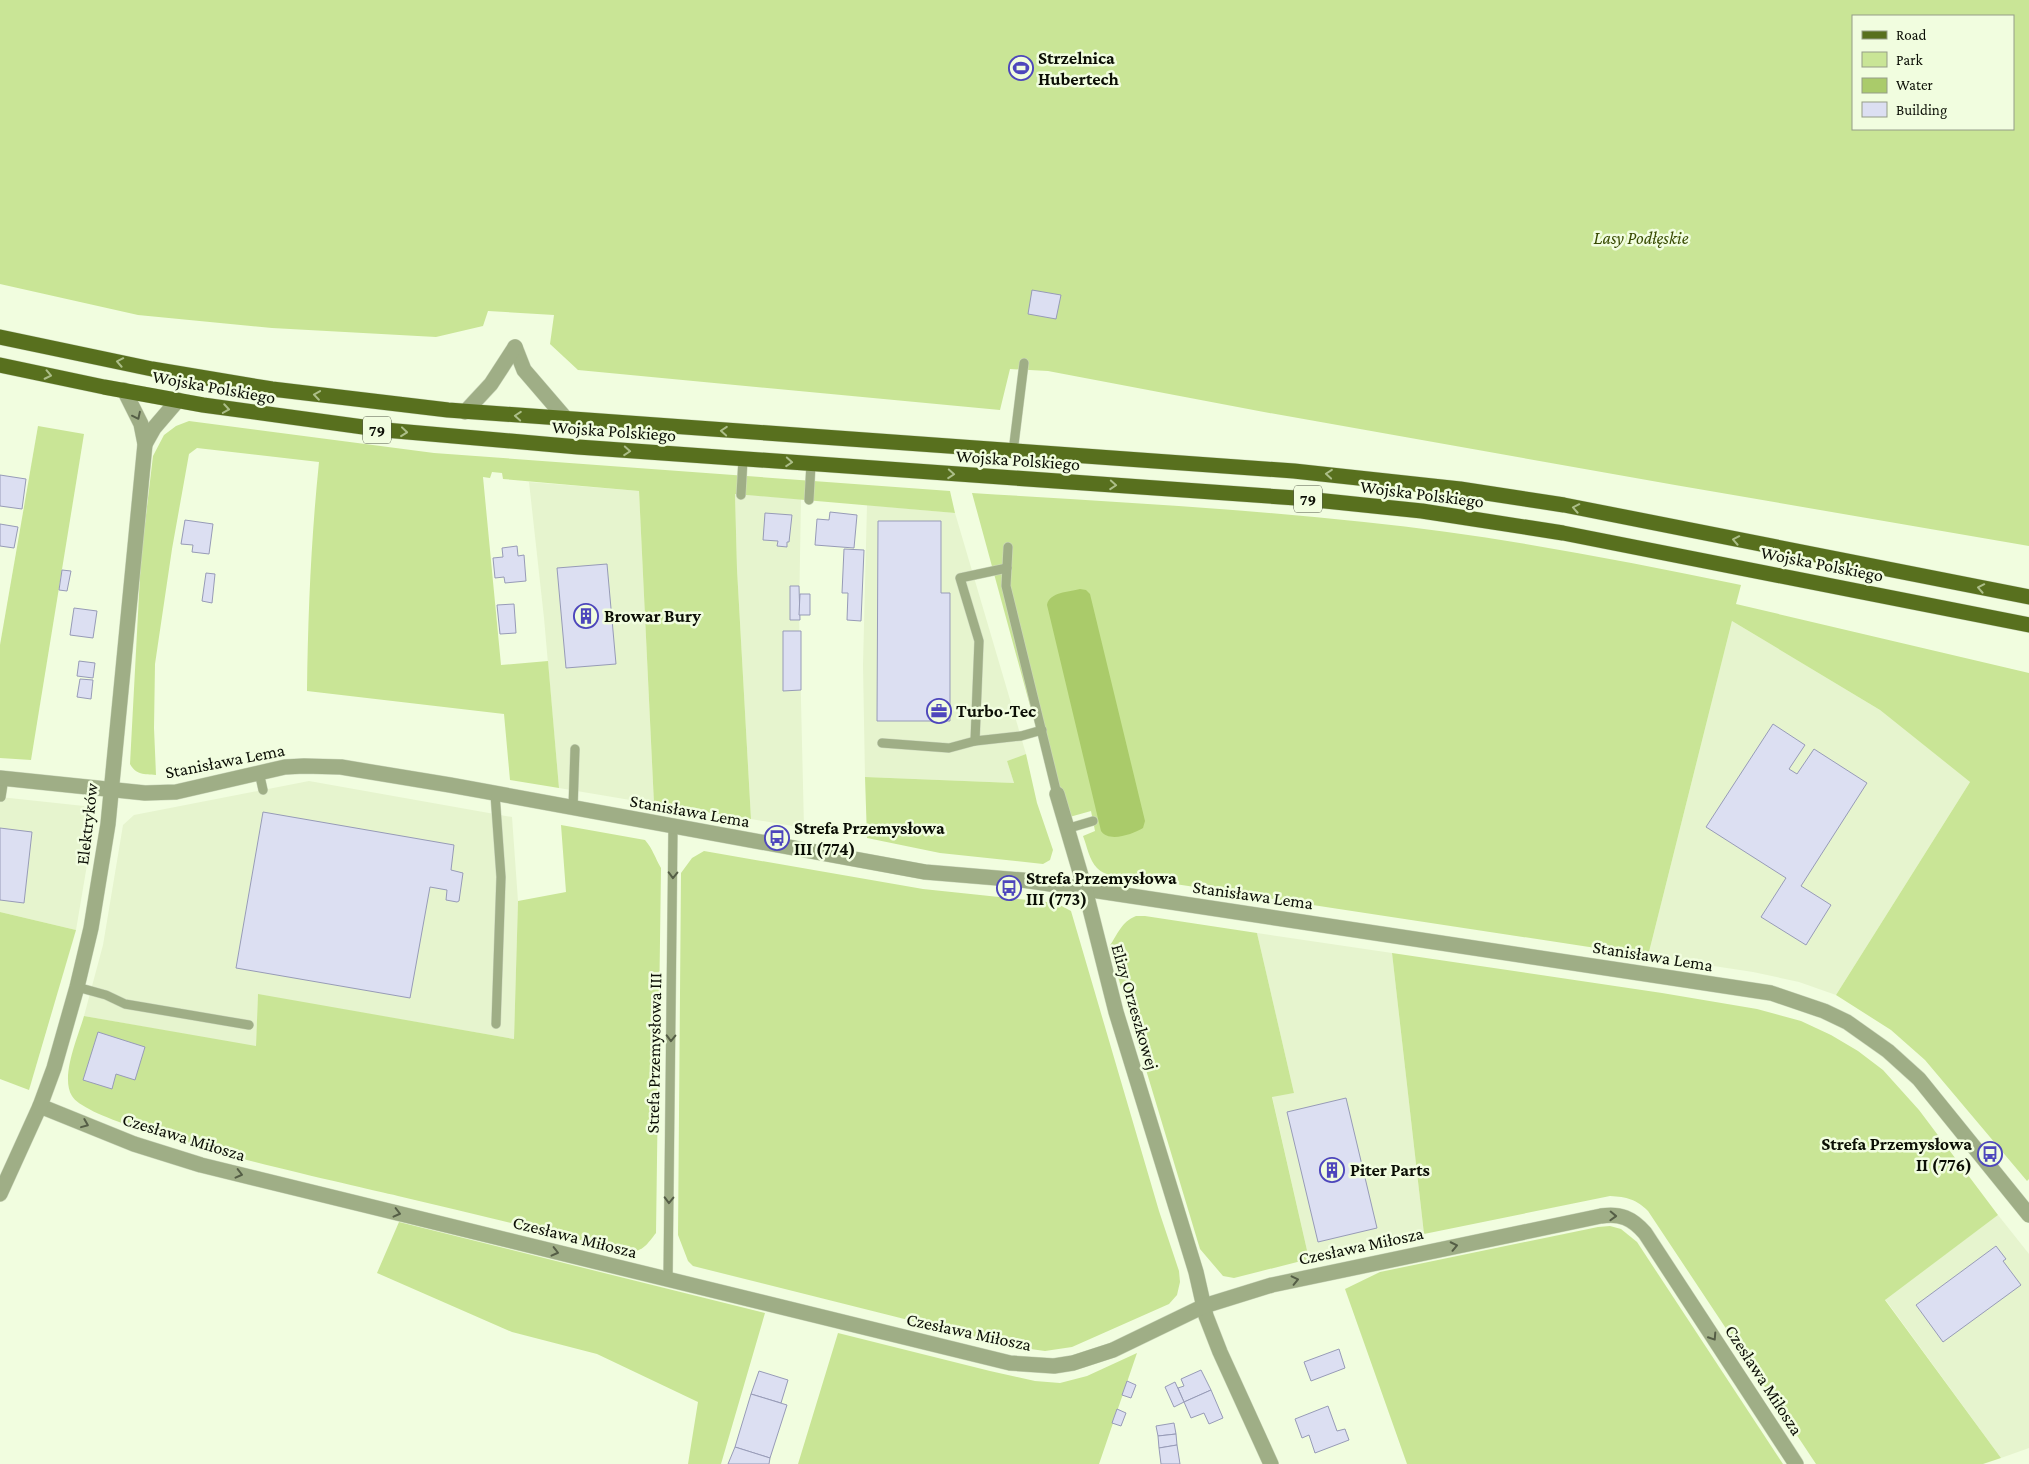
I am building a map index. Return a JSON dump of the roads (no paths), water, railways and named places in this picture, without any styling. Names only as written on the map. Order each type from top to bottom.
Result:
[{"type":"main road","name":"Wojska Polskiego","points":[[0,337],[152,369],[254,386],[362,401],[465,412],[1294,471],[1460,489],[1564,506],[2029,597]]},
{"type":"main road","name":"Wojska Polskiego","points":[[0,364],[178,400],[318,422],[404,432],[743,459],[1296,498],[1422,511],[1563,533],[2029,625]]},
{"type":"street","points":[[465,412],[473,401],[491,384],[515,348],[524,370],[567,420]]},
{"type":"street","name":"Elektryków","points":[[0,1194],[40,1106],[54,1068],[77,987],[91,928],[111,790],[145,444],[141,424],[124,390]]},
{"type":"street","name":"Elektryków","points":[[145,444],[154,428],[178,400]]},
{"type":"street","name":"Stanisława Lema","points":[[2,778],[145,793],[176,792],[259,772],[304,766],[341,767],[925,872],[1022,880],[1772,993],[1805,1003],[1847,1022],[1888,1050],[1924,1085],[2029,1215]]},
{"type":"street","name":"Elizy Orzeszkowej","points":[[1057,794],[1085,889],[1110,994],[1196,1272],[1204,1306],[1220,1352],[1271,1464]]},
{"type":"street","name":"Czesława Miłosza","points":[[40,1106],[134,1144],[183,1160],[1010,1363],[1031,1366],[1054,1366],[1092,1358],[1204,1306],[1296,1279],[1612,1214],[1626,1217],[1645,1234],[1796,1464]]},
{"type":"lane","points":[[1013,452],[1024,363]]},
{"type":"lane","points":[[741,494],[743,459]]},
{"type":"lane","points":[[809,500],[811,464]]},
{"type":"lane","name":"Elizy Orzeszkowej","points":[[1008,547],[1006,586],[1057,794]]},
{"type":"lane","points":[[975,741],[978,641],[960,578],[1007,568]]},
{"type":"lane","points":[[882,743],[949,748],[975,741],[1021,736],[1042,730]]},
{"type":"lane","points":[[573,808],[575,748]]},
{"type":"lane","points":[[259,772],[263,790]]},
{"type":"lane","points":[[1,797],[2,778]]},
{"type":"lane","points":[[496,794],[501,877],[496,1024]]},
{"type":"lane","points":[[1066,829],[1093,821]]},
{"type":"lane","name":"Strefa Przemysłowa III","points":[[668,1279],[673,827]]},
{"type":"lane","points":[[77,987],[106,994],[125,1004],[249,1025]]},
{"type":"water","points":[[1080,589],[1086,590],[1090,594],[1145,821],[1143,828],[1133,833],[1115,837],[1105,835],[1101,831],[1047,605],[1051,597],[1055,595]]},
{"type":"place","name":"Strzelnica Hubertech","points":[[1021,68]]},
{"type":"place","name":"Browar Bury","points":[[586,616]]},
{"type":"place","name":"Turbo-Tec","points":[[939,711]]},
{"type":"place","name":"Strefa Przemysłowa III (774)","points":[[777,838]]},
{"type":"place","name":"Strefa Przemysłowa III (773)","points":[[1009,888]]},
{"type":"place","name":"Strefa Przemysłowa II (776)","points":[[1990,1154]]},
{"type":"place","name":"Piter Parts","points":[[1332,1170]]},
{"type":"park label","name":"Lasy Podłęskie","points":[[1641,238]]}]
